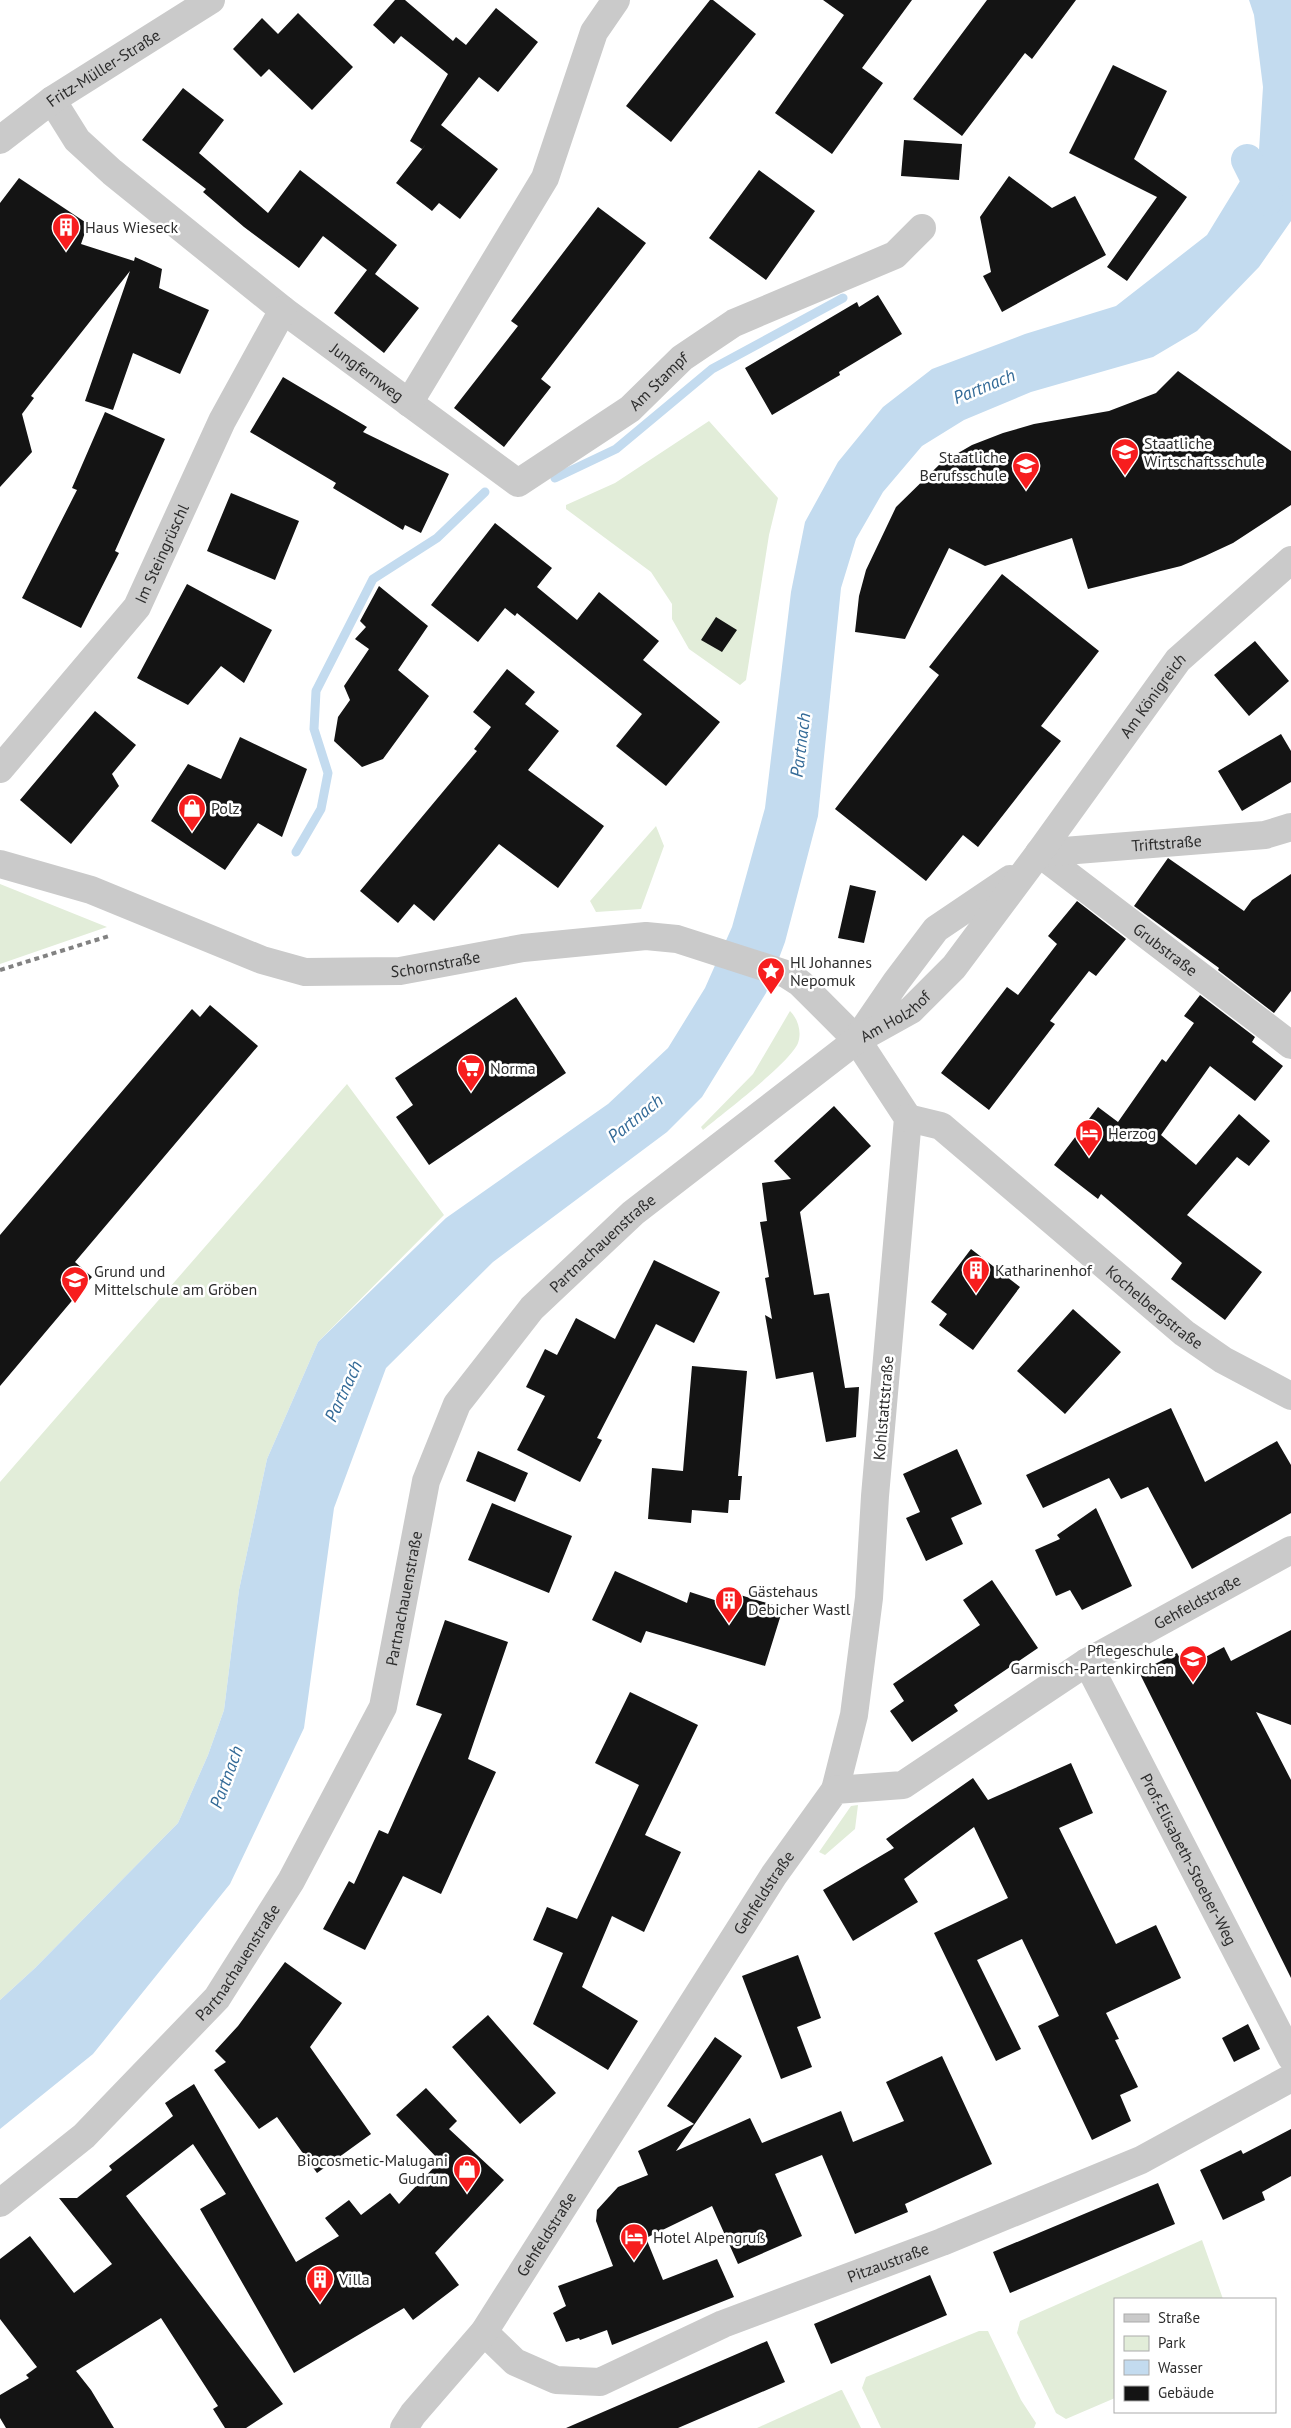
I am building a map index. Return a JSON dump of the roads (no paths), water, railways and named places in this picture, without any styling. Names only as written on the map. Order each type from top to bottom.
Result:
[{"type":"street","name":"Fritz-Müller-Straße","points":[[0,140],[52,100],[211,0]]},
{"type":"street","name":"Jungfernweg","points":[[52,100],[77,140],[112,172],[284,310],[409,403],[545,178],[594,32],[616,0]]},
{"type":"street","name":"Am Stampf","points":[[409,403],[518,483],[630,409],[682,358],[734,323],[895,255],[922,228]]},
{"type":"street","name":"Im Steingrüschl","points":[[0,769],[137,607],[222,421],[284,310]]},
{"type":"street","name":"Am Königreich","points":[[1034,859],[1178,660],[1291,560]]},
{"type":"street","name":"Triftstraße","points":[[1034,859],[1265,835],[1291,828]]},
{"type":"street","name":"Am Holzhof","points":[[857,1040],[912,1010],[954,967],[1034,859]]},
{"type":"street","name":"Am Holzhof","points":[[857,1040],[896,982],[936,929],[1034,859]]},
{"type":"street","name":"Grubstraße","points":[[1034,859],[1291,1045]]},
{"type":"street","name":"Schornstraße","points":[[0,864],[90,890],[262,960],[305,972],[400,971],[523,948],[646,936],[677,939],[710,948],[786,974],[800,983],[857,1040]]},
{"type":"street","points":[[857,1040],[908,1118]]},
{"type":"street","name":"Partnachauenstraße","points":[[0,2203],[84,2136],[217,1998],[291,1881],[383,1707],[426,1480],[457,1404],[532,1308],[633,1213],[857,1040]]},
{"type":"street","name":"Kochelbergstraße","points":[[908,1118],[941,1126],[1184,1333],[1223,1360],[1291,1396]]},
{"type":"street","name":"Kohlstattstraße","points":[[835,1790],[854,1715],[869,1598],[875,1496],[908,1118]]},
{"type":"street","name":"Gehfeldstraße","points":[[404,2428],[413,2414],[484,2332],[774,1875],[835,1790],[903,1786],[1087,1662],[1291,1550]]},
{"type":"street","name":"Prof.-Elisabeth-Stoeber-Weg","points":[[1087,1662],[1291,2057]]},
{"type":"street","name":"Pitzaustraße","points":[[484,2332],[515,2362],[556,2380],[600,2382],[723,2324],[942,2242],[1142,2160],[1291,2078]]},
{"type":"water","name":"Partnach","points":[[1249,0],[1291,0],[1291,221],[1259,267],[1197,331],[1153,357],[1031,392],[964,420],[922,446],[883,492],[856,539],[841,588],[818,816],[785,942],[766,993],[702,1097],[667,1132],[493,1262],[386,1368],[334,1508],[304,1728],[230,1884],[93,2054],[0,2129],[0,2000],[35,1968],[178,1823],[208,1755],[224,1710],[239,1590],[267,1459],[318,1342],[446,1218],[608,1104],[668,1048],[705,988],[732,927],[765,808],[791,592],[805,522],[838,462],[883,407],[932,369],[1025,334],[1116,306],[1207,235],[1259,150],[1263,87],[1254,15]]},
{"type":"waterway","points":[[1247,160],[1267,200]]},
{"type":"waterway","points":[[555,478],[616,449],[712,369],[843,298]]},
{"type":"waterway","points":[[296,852],[321,809],[328,773],[314,729],[316,691],[373,579],[437,538],[485,492]]},
{"type":"railway","points":[[0,970],[109,936]]},
{"type":"place","name":"Haus Wieseck","points":[[66,251]]},
{"type":"place","name":"Staatliche Wirtschaftsschule","points":[[1125,476]]},
{"type":"place","name":"Staatliche Berufsschule","points":[[1026,490]]},
{"type":"place","name":"Polz","points":[[192,832]]},
{"type":"place","name":"Hl Johannes Nepomuk","points":[[771,995]]},
{"type":"place","name":"Norma","points":[[471,1092]]},
{"type":"place","name":"Herzog","points":[[1089,1157]]},
{"type":"place","name":"Katharinenhof","points":[[976,1294]]},
{"type":"place","name":"Grund und Mittelschule am Gröben","points":[[75,1304]]},
{"type":"place","name":"Gästehaus Debicher Wastl","points":[[729,1624]]},
{"type":"place","name":"Pflegeschule Garmisch-Partenkirchen","points":[[1193,1683]]},
{"type":"place","name":"Biocosmetic-Malugani Gudrun","points":[[467,2193]]},
{"type":"place","name":"Hotel Alpengruß","points":[[634,2261]]},
{"type":"place","name":"Villa","points":[[320,2303]]}]
